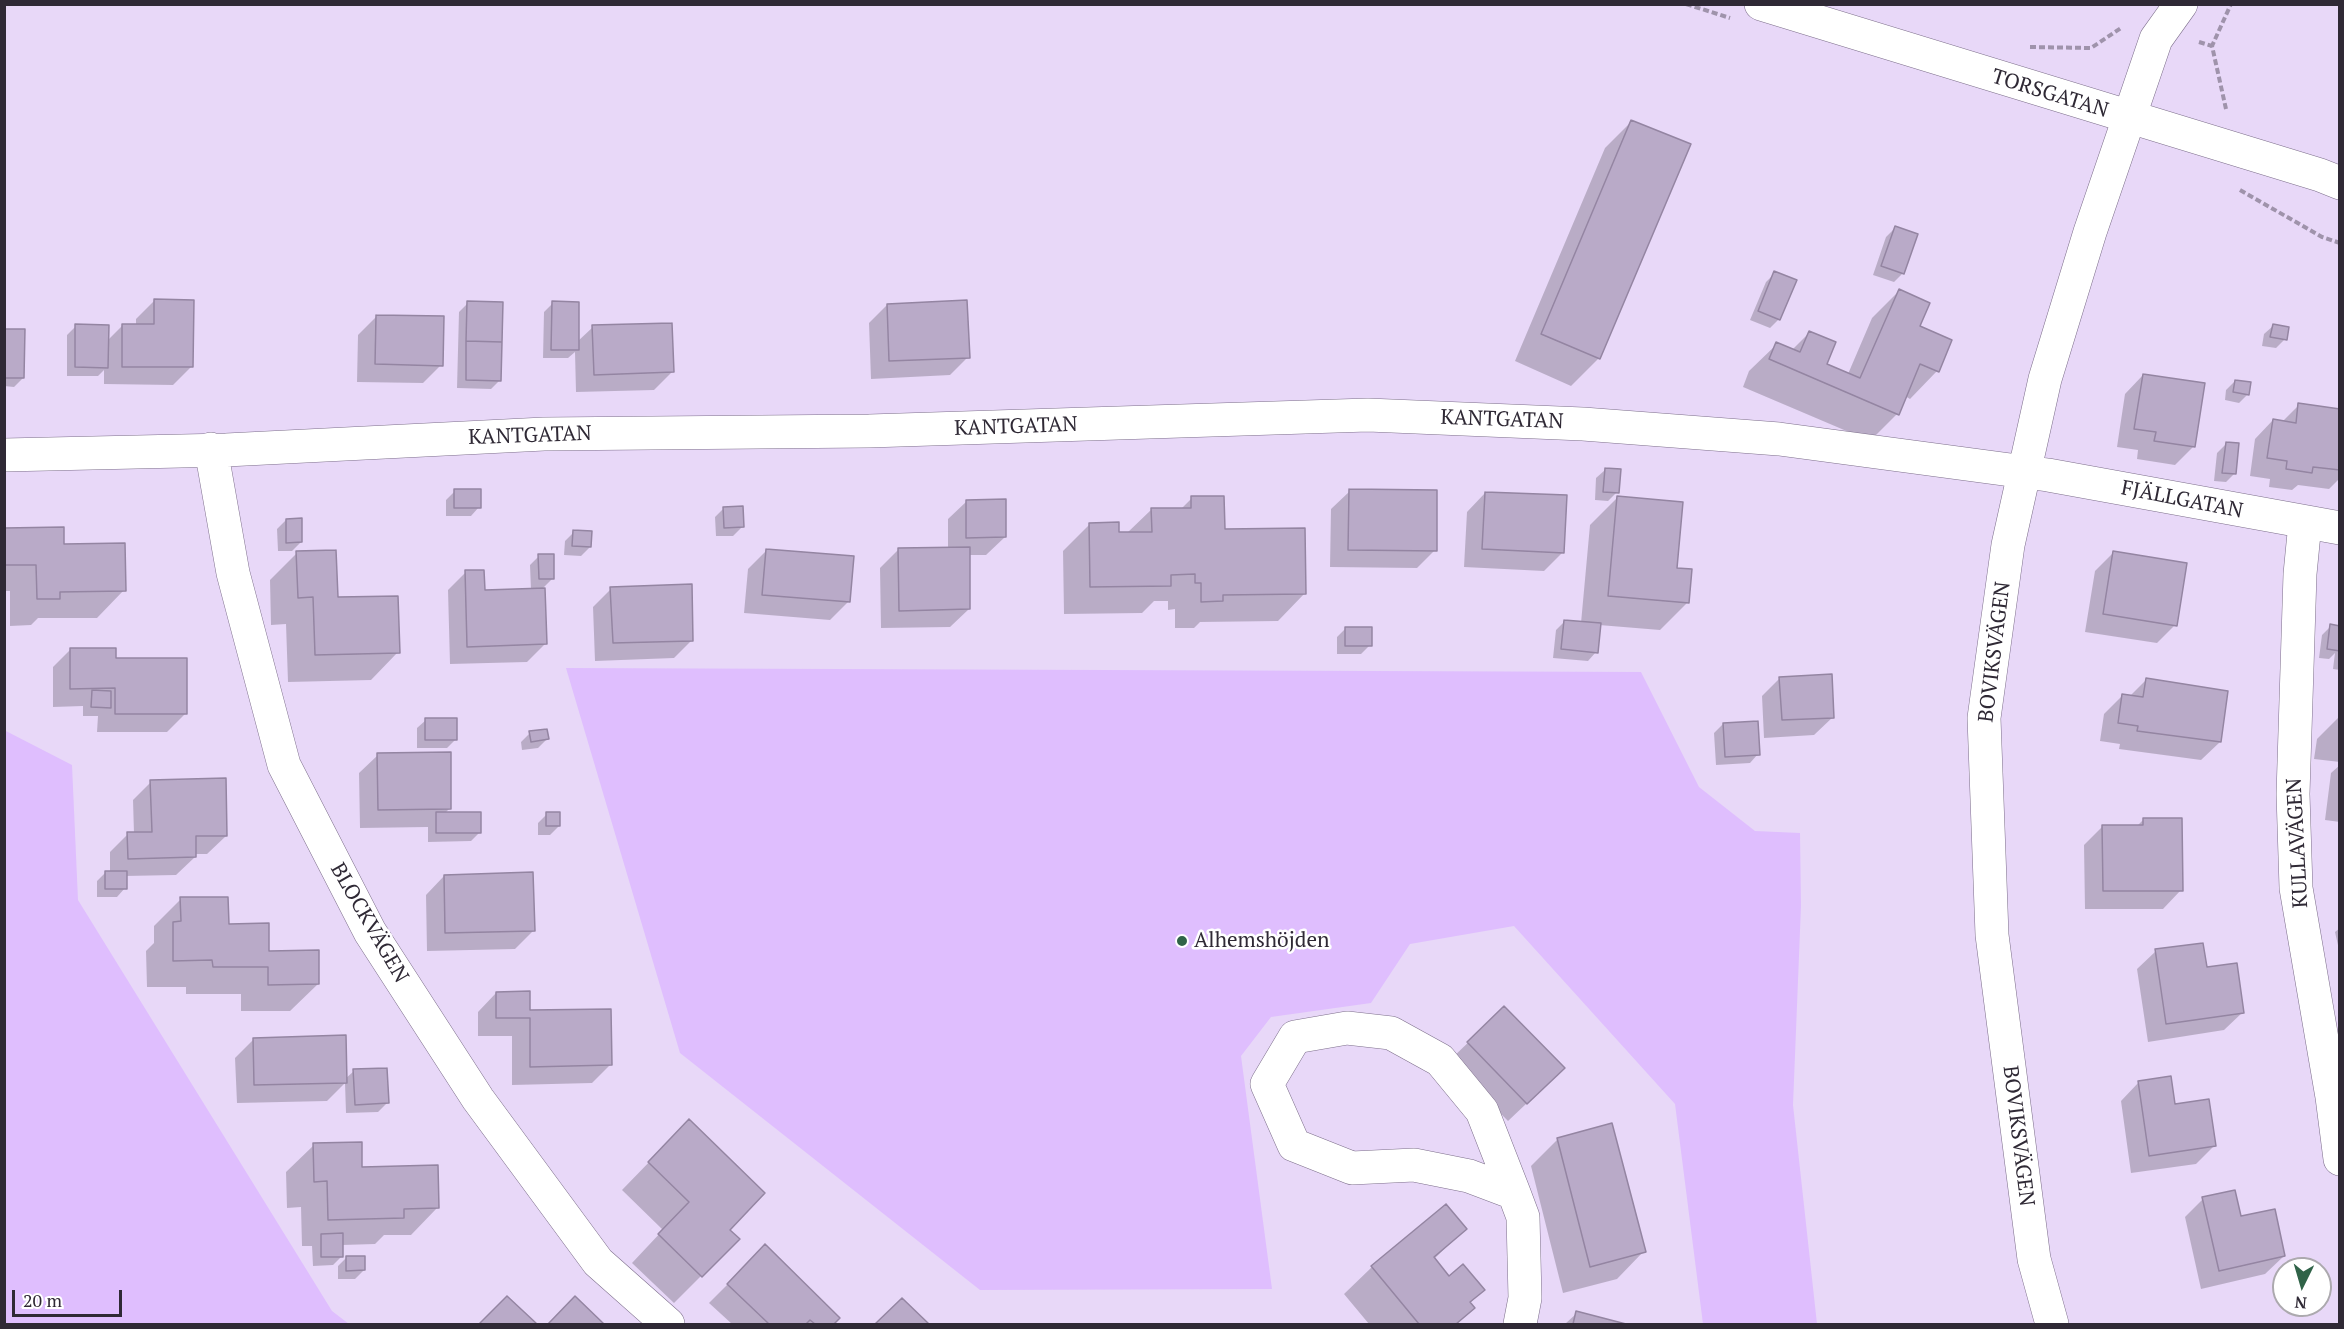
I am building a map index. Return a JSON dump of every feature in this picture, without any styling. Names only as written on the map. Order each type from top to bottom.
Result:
[{"type":"street","name":"TORSGATAN","points":[[1761,4],[2340,183]]},
{"type":"street","name":"BOVIKSVÄGEN","points":[[2052,1324],[2034,1259],[1992,935],[1984,718],[2008,544],[2049,367],[2090,232],[2156,39],[2172,18]]},
{"type":"street","name":"KANTGATAN","points":[[4,455],[211,450],[544,434],[869,431],[1368,415],[1583,424],[1779,439],[2025,472]]},
{"type":"street","name":"BLOCKVÄGEN","points":[[211,450],[234,573],[284,765],[370,932],[478,1099],[597,1262],[668,1324]]},
{"type":"street","name":"FJÄLLGATAN","points":[[2025,472],[2340,528]]},
{"type":"street","name":"KULLAVÄGEN","points":[[2305,523],[2300,574],[2294,783],[2296,876],[2310,974],[2332,1057],[2340,1159]]},
{"type":"street","points":[[1514,1193],[1469,1176],[1414,1165],[1352,1168],[1294,1146],[1267,1084],[1295,1037],[1347,1028],[1391,1033],[1440,1060],[1482,1112],[1514,1193],[1523,1217],[1525,1298],[1520,1324]]},
{"type":"path","points":[[2215,144],[2226,108],[2212,46],[2231,4]]},
{"type":"path","points":[[2018,84],[2028,47],[2091,48],[2132,21],[2172,18],[2212,46]]},
{"type":"shaded area","points":[[566,668],[1641,672],[1699,787],[1755,831],[1800,833],[1801,906],[1793,1105],[1817,1324],[1703,1324],[1675,1104],[1514,926],[1410,944],[1371,1003],[1271,1017],[1241,1056],[1272,1289],[980,1290],[680,1053]]},
{"type":"shaded area","points":[[4,730],[72,765],[78,900],[332,1311],[349,1324],[5,1324]]},
{"type":"building","points":[[1631,120],[1691,144],[1600,359],[1541,334]]},
{"type":"building","points":[[1895,226],[1918,234],[1904,274],[1881,266]]},
{"type":"building","points":[[1774,271],[1797,280],[1780,320],[1758,311]]},
{"type":"building","points":[[1899,289],[1930,303],[1920,326],[1952,340],[1939,372],[1920,364],[1899,415],[1769,359],[1776,342],[1800,352],[1809,331],[1836,342],[1827,364],[1860,378]]},
{"type":"building","points":[[154,299],[194,300],[193,367],[122,367],[122,324],[154,324]]},
{"type":"building","points":[[967,300],[970,358],[889,361],[887,304]]},
{"type":"building","points":[[467,301],[503,302],[502,342],[466,341]]},
{"type":"building","points":[[552,301],[579,302],[579,350],[551,350]]},
{"type":"building","points":[[376,315],[444,316],[443,366],[375,364]]},
{"type":"building","points":[[672,323],[674,372],[594,375],[592,325]]},
{"type":"building","points":[[75,324],[109,325],[108,368],[75,367]]},
{"type":"building","points":[[2273,324],[2289,327],[2287,340],[2270,337]]},
{"type":"building","points":[[4,329],[25,329],[24,378],[4,378]]},
{"type":"building","points":[[466,341],[502,342],[501,381],[466,380]]},
{"type":"building","points":[[2143,374],[2205,383],[2195,447],[2154,441],[2156,432],[2134,429]]},
{"type":"building","points":[[2235,380],[2251,382],[2249,395],[2233,392]]},
{"type":"building","points":[[2298,403],[2340,409],[2340,470],[2313,467],[2312,473],[2286,469],[2287,461],[2267,458],[2273,419],[2296,423]]},
{"type":"building","points":[[2226,442],[2239,443],[2236,474],[2222,473]]},
{"type":"building","points":[[1605,468],[1621,469],[1619,493],[1603,492]]},
{"type":"building","points":[[454,489],[481,489],[481,508],[454,508]]},
{"type":"building","points":[[1349,489],[1437,490],[1437,551],[1348,550]]},
{"type":"building","points":[[1485,492],[1567,495],[1564,553],[1482,549]]},
{"type":"building","points":[[1191,496],[1224,496],[1225,529],[1305,528],[1306,594],[1223,595],[1223,601],[1201,602],[1201,583],[1195,583],[1195,574],[1171,575],[1171,586],[1090,587],[1089,523],[1119,522],[1119,532],[1152,532],[1151,508],[1191,508]]},
{"type":"building","points":[[1617,496],[1683,502],[1677,568],[1692,569],[1689,603],[1608,596]]},
{"type":"building","points":[[1006,499],[1006,537],[966,538],[966,500]]},
{"type":"building","points":[[743,506],[744,527],[724,528],[723,507]]},
{"type":"building","points":[[302,518],[302,542],[286,543],[286,519]]},
{"type":"building","points":[[64,527],[64,544],[125,543],[126,591],[60,592],[60,599],[37,599],[36,565],[4,565],[4,528]]},
{"type":"building","points":[[573,530],[592,531],[591,547],[572,546]]},
{"type":"building","points":[[970,547],[970,609],[899,611],[898,548]]},
{"type":"building","points":[[766,549],[854,556],[850,602],[762,595]]},
{"type":"building","points":[[336,550],[338,597],[398,596],[400,653],[315,655],[313,597],[298,598],[296,551]]},
{"type":"building","points":[[2113,551],[2187,563],[2177,626],[2103,614]]},
{"type":"building","points":[[538,554],[554,554],[554,579],[539,579]]},
{"type":"building","points":[[465,570],[484,570],[485,590],[545,588],[547,644],[467,647]]},
{"type":"building","points":[[692,584],[693,641],[613,643],[610,587]]},
{"type":"building","points":[[1564,620],[1601,623],[1598,653],[1561,649]]},
{"type":"building","points":[[2330,624],[2340,626],[2340,651],[2327,649]]},
{"type":"building","points":[[1345,627],[1372,627],[1372,646],[1345,646]]},
{"type":"building","points":[[70,648],[116,648],[116,658],[187,658],[187,714],[115,714],[115,688],[70,689]]},
{"type":"building","points":[[1832,674],[1834,718],[1782,720],[1779,677]]},
{"type":"building","points":[[2146,678],[2228,691],[2221,742],[2137,731],[2138,726],[2118,723],[2122,694],[2143,697]]},
{"type":"building","points":[[92,690],[111,691],[111,708],[91,707]]},
{"type":"building","points":[[425,718],[457,718],[457,740],[425,740]]},
{"type":"building","points":[[1758,721],[1760,755],[1725,757],[1723,723]]},
{"type":"building","points":[[547,729],[549,739],[531,742],[529,731]]},
{"type":"building","points":[[451,752],[451,809],[378,810],[377,753]]},
{"type":"building","points":[[226,778],[227,836],[196,836],[196,857],[128,859],[127,832],[152,832],[150,780]]},
{"type":"building","points":[[436,812],[481,812],[481,833],[436,833]]},
{"type":"building","points":[[546,812],[560,812],[560,826],[546,826]]},
{"type":"building","points":[[2143,818],[2182,818],[2183,891],[2103,891],[2102,825],[2143,825]]},
{"type":"building","points":[[105,871],[127,871],[127,889],[105,889]]},
{"type":"building","points":[[533,872],[535,931],[445,933],[444,875]]},
{"type":"building","points":[[180,897],[228,897],[229,924],[269,923],[269,951],[319,950],[319,984],[268,985],[268,967],[213,967],[212,960],[173,961],[173,922],[181,921]]},
{"type":"building","points":[[2203,943],[2207,967],[2237,963],[2244,1013],[2166,1024],[2155,949]]},
{"type":"building","points":[[530,991],[530,1010],[611,1009],[612,1065],[530,1067],[530,1018],[496,1018],[496,992]]},
{"type":"building","points":[[1504,1006],[1565,1068],[1527,1104],[1467,1042]]},
{"type":"building","points":[[346,1035],[347,1083],[254,1085],[253,1038]]},
{"type":"building","points":[[387,1068],[389,1103],[355,1105],[353,1069]]},
{"type":"building","points":[[2171,1076],[2175,1104],[2209,1099],[2216,1146],[2149,1156],[2138,1081]]},
{"type":"building","points":[[689,1119],[765,1193],[730,1230],[740,1239],[702,1277],[658,1234],[689,1202],[648,1162]]},
{"type":"building","points":[[1612,1123],[1646,1252],[1590,1267],[1557,1138]]},
{"type":"building","points":[[362,1142],[362,1167],[438,1165],[439,1208],[404,1209],[404,1218],[328,1220],[327,1181],[314,1182],[313,1143]]},
{"type":"building","points":[[2235,1190],[2241,1216],[2275,1209],[2285,1256],[2272,1257],[2272,1259],[2219,1271],[2202,1197]]},
{"type":"building","points":[[1446,1204],[1467,1229],[1434,1257],[1449,1276],[1463,1264],[1485,1290],[1470,1302],[1475,1308],[1456,1324],[1419,1324],[1371,1266]]},
{"type":"building","points":[[343,1233],[343,1257],[321,1257],[321,1234]]},
{"type":"building","points":[[765,1244],[840,1318],[834,1324],[815,1324],[810,1320],[806,1324],[769,1324],[727,1284]]},
{"type":"building","points":[[346,1256],[365,1256],[365,1270],[346,1271]]},
{"type":"building","points":[[507,1296],[537,1324],[479,1324]]},
{"type":"building","points":[[575,1296],[604,1324],[548,1324]]},
{"type":"building","points":[[902,1298],[929,1324],[875,1324]]},
{"type":"building","points":[[1576,1311],[1626,1324],[1573,1324]]},
{"type":"place","name":"Alhemshöjden","points":[[1182,941]]}]
